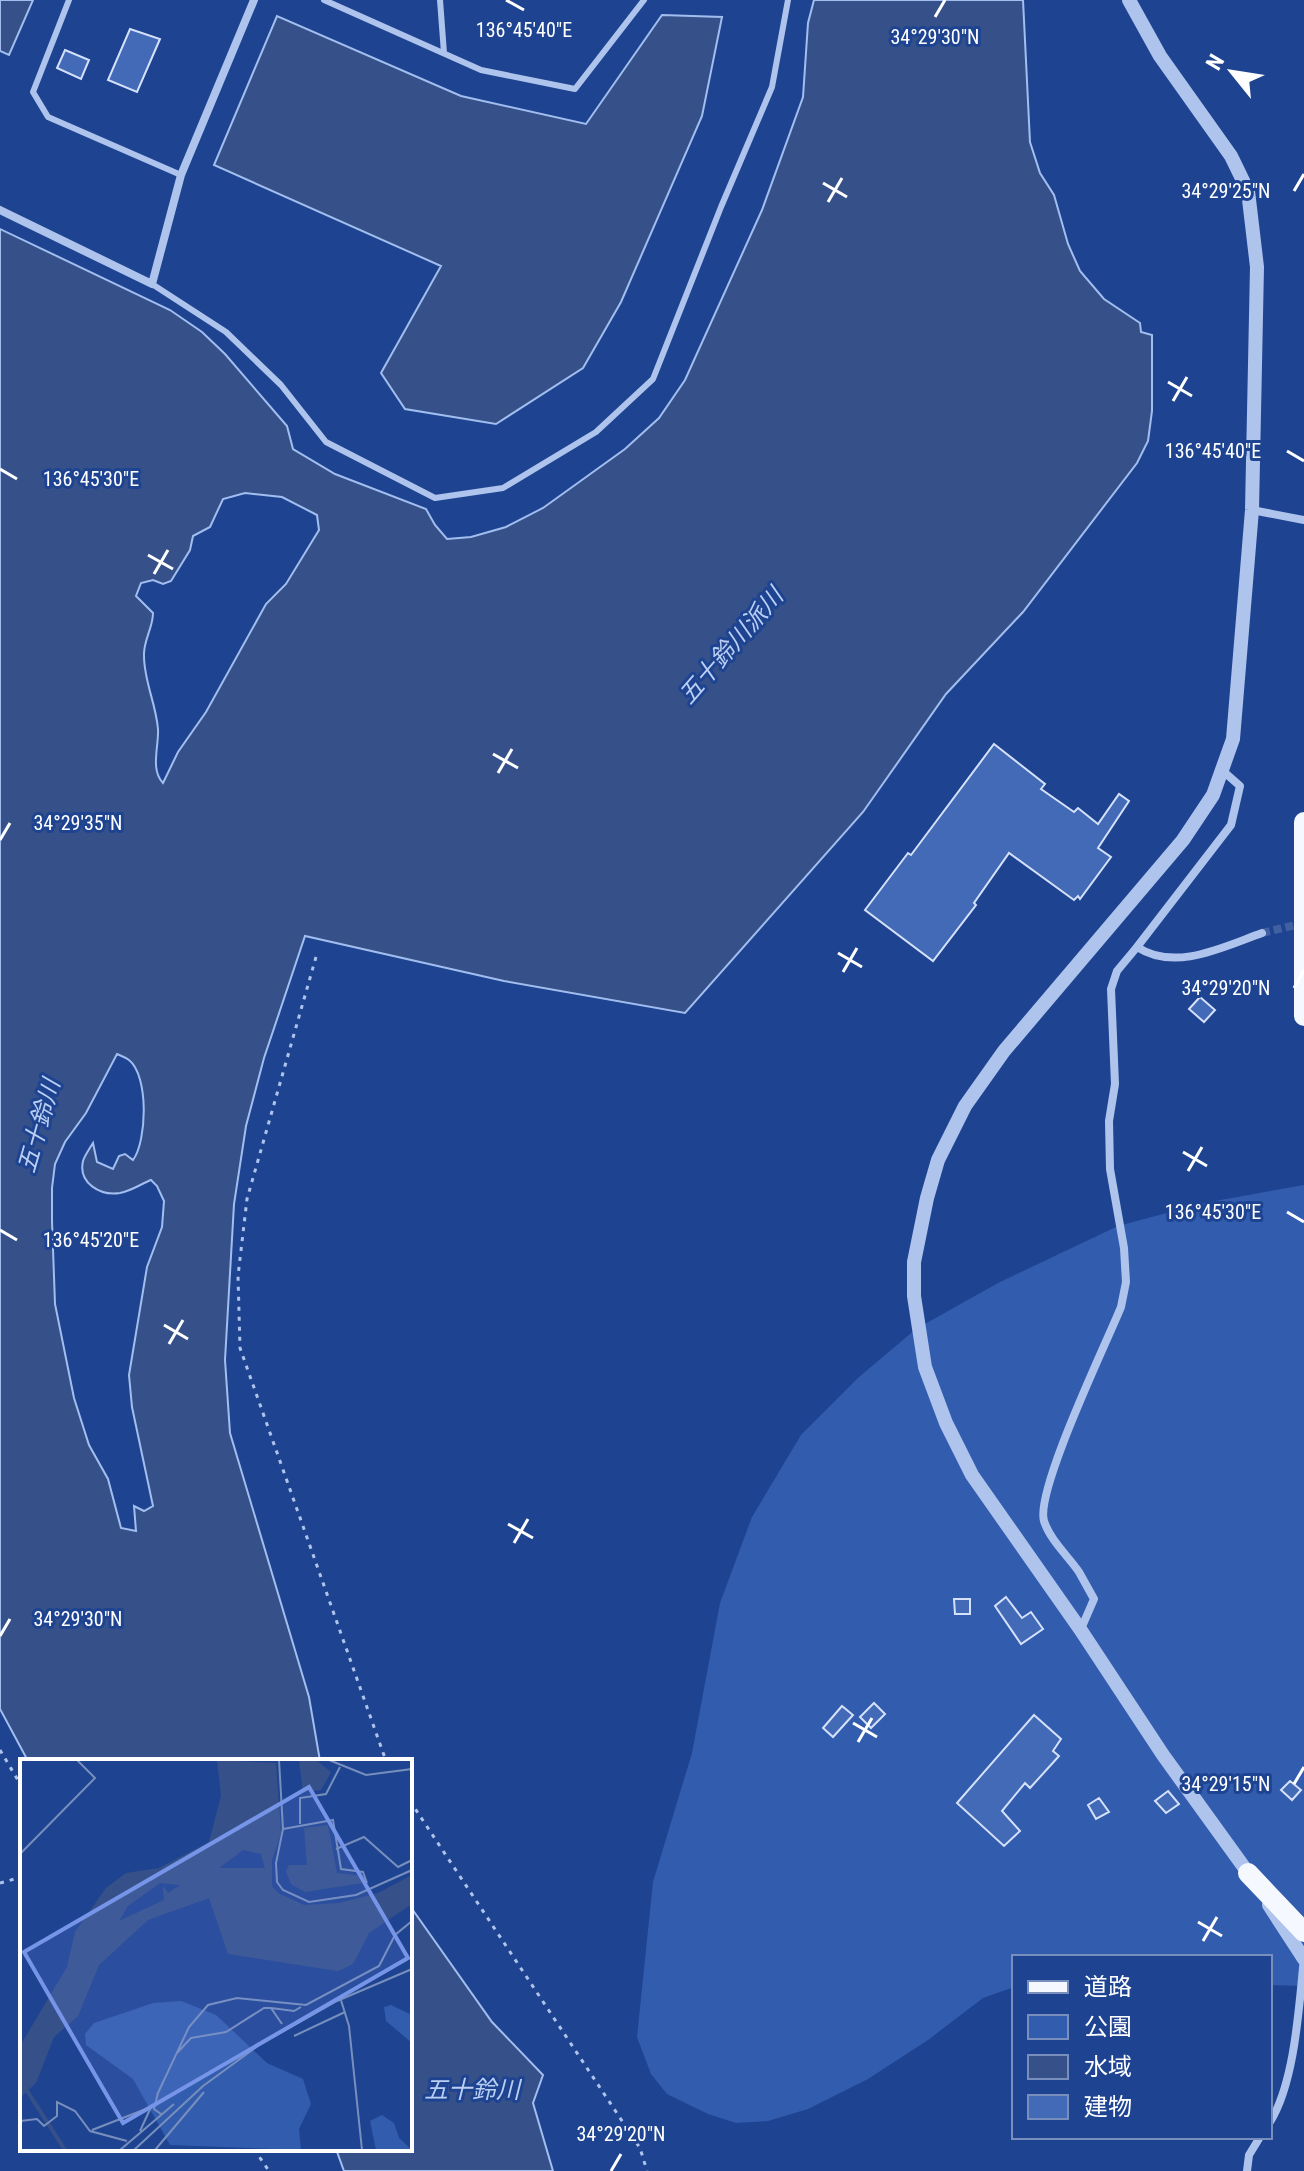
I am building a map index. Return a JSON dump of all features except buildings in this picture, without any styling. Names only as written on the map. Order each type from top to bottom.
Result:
[{"type":"main road","points":[[1304,822],[1304,1016]]},
{"type":"main road","points":[[1248,1873],[1304,1932]]},
{"type":"street","points":[[0,210],[152,284],[181,175],[254,0]]},
{"type":"street","points":[[1129,0],[1160,56],[1231,156],[1248,191],[1257,267],[1252,510],[1233,739],[1213,795],[1183,840],[1004,1051],[965,1106],[938,1160],[927,1198],[914,1262],[916,1323],[925,1367],[946,1423],[972,1475],[1304,1958],[1298,2018],[1286,2080],[1272,2117]]},
{"type":"street","points":[[1252,510],[1304,520]]},
{"type":"street","points":[[1080,1629],[1094,1599],[1044,1520],[1043,1503],[1065,1439],[1121,1307],[1126,1282],[1124,1248],[1110,1169],[1109,1121],[1115,1084],[1111,989],[1117,971],[1231,825],[1240,786],[1223,771]]},
{"type":"street","points":[[1137,947],[1169,958],[1183,957],[1203,954],[1262,933]]},
{"type":"street","points":[[1247,2171],[1249,2155],[1259,2139]]},
{"type":"lane","points":[[69,0],[33,92],[48,117],[181,175]]},
{"type":"lane","points":[[324,0],[481,70],[575,89],[644,0]]},
{"type":"lane","points":[[440,0],[444,53]]},
{"type":"lane","points":[[152,284],[226,332],[281,385],[326,442],[435,498],[503,488],[596,432],[653,379],[772,87],[788,0]]},
{"type":"path","points":[[316,957],[247,1199],[238,1276],[240,1348],[385,1759]]},
{"type":"path","points":[[0,1750],[20,1784]]},
{"type":"path","points":[[412,1804],[640,2148],[647,2171]]},
{"type":"path","points":[[0,1883],[20,1878]]},
{"type":"path","points":[[255,2151],[269,2171]]},
{"type":"green space","points":[[1304,1185],[1304,1986],[1272,1985],[1272,1955],[1012,1955],[1012,1988],[983,1998],[928,2040],[868,2079],[808,2109],[768,2121],[736,2123],[708,2114],[667,2094],[651,2074],[637,2037],[653,1882],[692,1753],[720,1603],[752,1517],[801,1435],[859,1377],[916,1329],[998,1283],[1118,1226],[1204,1203]]},
{"type":"water","points":[[0,0],[33,0],[9,55],[0,51]]},
{"type":"water","name":"五十鈴川派川","points":[[814,0],[1023,0],[1030,142],[1040,173],[1054,195],[1068,244],[1080,271],[1104,299],[1140,323],[1141,332],[1152,335],[1152,411],[1148,441],[1137,463],[1023,612],[946,694],[863,812],[685,1013],[504,981],[305,936],[264,1058],[246,1126],[234,1204],[225,1360],[230,1433],[309,1697],[320,1759],[27,1759],[0,1709],[0,229],[170,310],[202,332],[225,354],[287,426],[293,449],[335,474],[426,509],[447,539],[471,537],[506,527],[543,508],[625,449],[659,418],[685,380],[762,210],[803,97],[808,23]],"holes":[[[245,493],[282,497],[317,515],[319,530],[286,584],[266,604],[206,712],[178,752],[163,783],[157,771],[158,729],[144,650],[153,613],[136,596],[141,583],[153,580],[163,584],[171,581],[190,550],[193,536],[210,527],[223,499]],[[117,1054],[129,1060],[140,1080],[143,1094],[143,1124],[138,1151],[133,1160],[125,1154],[119,1156],[113,1169],[97,1162],[93,1143],[82,1169],[87,1182],[105,1192],[128,1191],[151,1180],[164,1201],[162,1227],[147,1267],[129,1375],[132,1407],[153,1506],[144,1511],[134,1506],[136,1531],[121,1528],[108,1479],[89,1445],[74,1398],[55,1304],[52,1221],[55,1164],[65,1142],[86,1113]]]},
{"type":"water","points":[[662,15],[722,17],[702,116],[621,302],[583,368],[496,424],[405,409],[381,373],[441,266],[214,165],[277,16],[461,96],[586,124]]},
{"type":"water","name":"五十鈴川","points":[[412,1909],[492,2022],[543,2075],[533,2103],[553,2171],[344,2171],[337,2151],[412,2151]]},
{"type":"tunnel","points":[[1262,933],[1304,923]]}]
